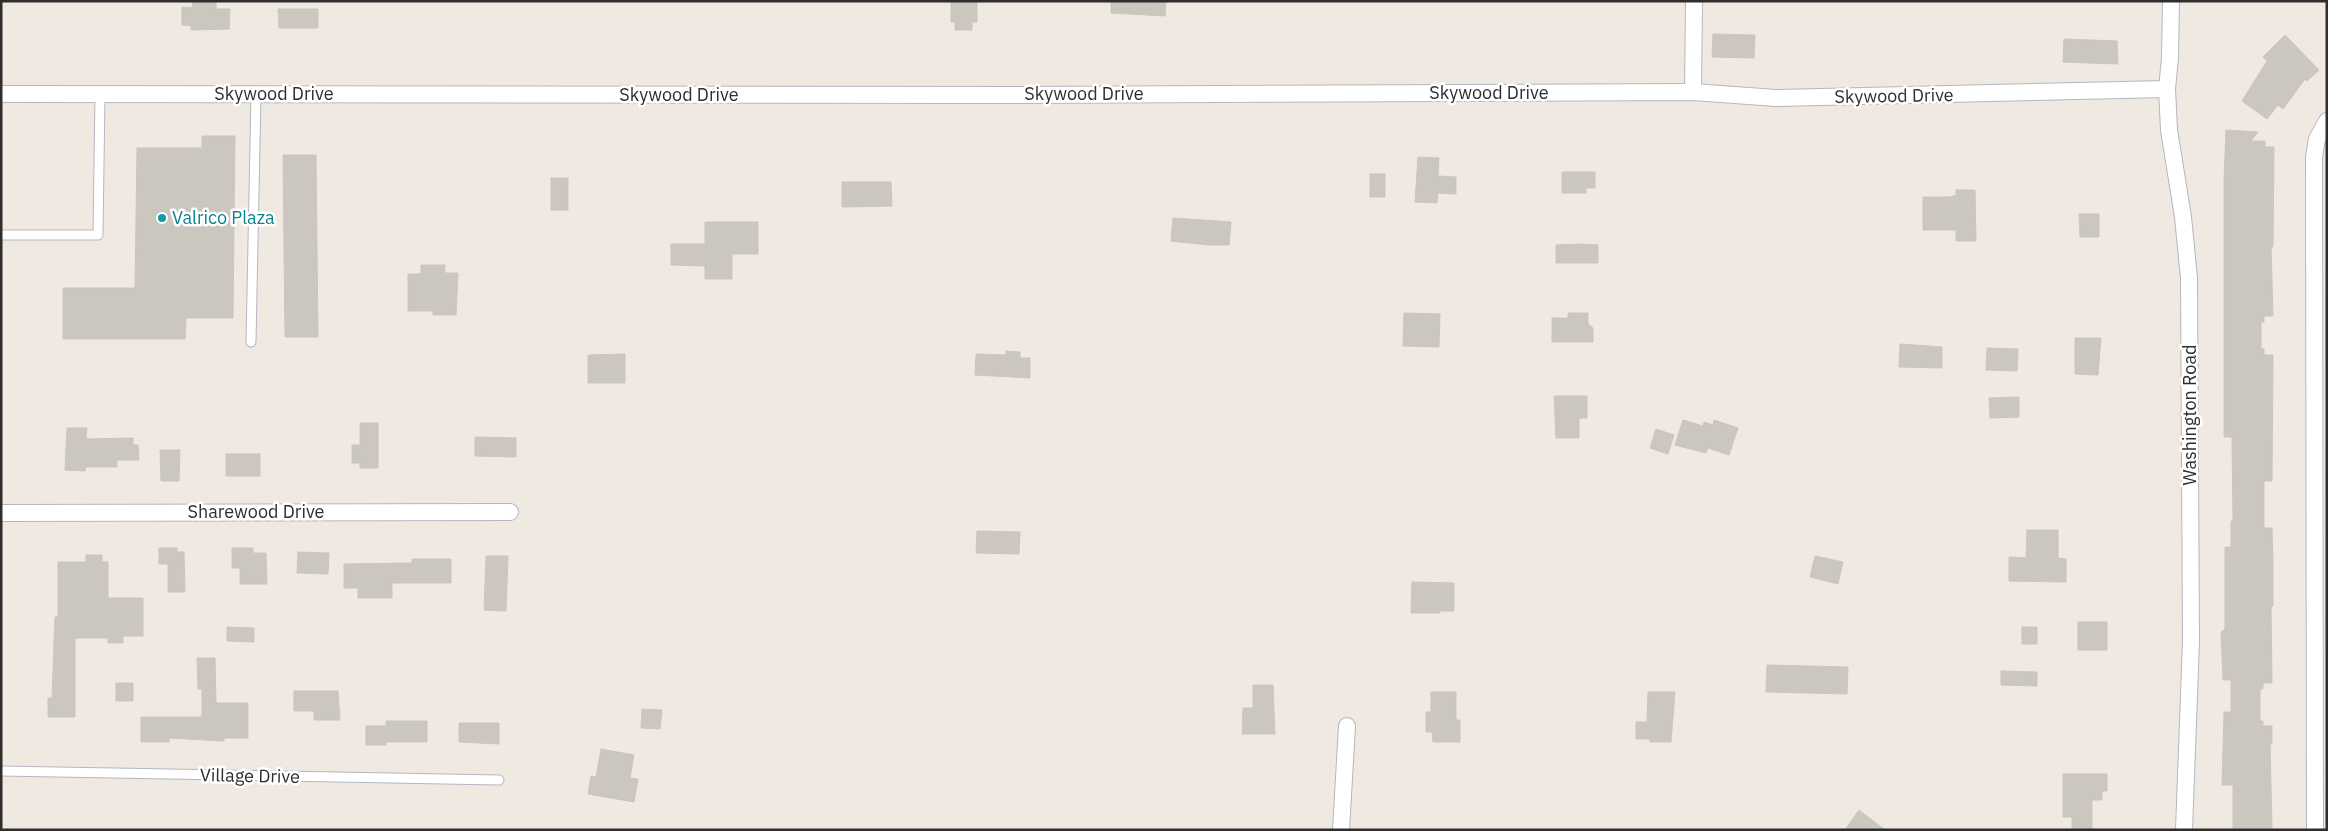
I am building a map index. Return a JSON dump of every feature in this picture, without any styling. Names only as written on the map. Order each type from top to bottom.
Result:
[{"type":"street","points":[[1693,92],[1694,1]]},
{"type":"street","name":"Washington Road","points":[[2171,1],[2170,58],[2167,89],[2169,130],[2183,217],[2189,278],[2191,641],[2184,830]]},
{"type":"street","name":"Skywood Drive","points":[[1,94],[1036,95],[1693,92],[1776,98],[2167,89]]},
{"type":"street","points":[[2315,830],[2314,156],[2317,139],[2327,121]]},
{"type":"street","name":"Sharewood Drive","points":[[1,513],[510,512]]},
{"type":"street","points":[[1342,830],[1347,726]]},
{"type":"lane","points":[[1,235],[98,235],[100,94]]},
{"type":"lane","points":[[250,342],[256,94]]},
{"type":"lane","name":"Village Drive","points":[[1,771],[499,780]]},
{"type":"building","points":[[193,1],[216,1],[216,9],[230,9],[229,29],[191,30],[191,26],[182,25],[182,7],[192,8]]},
{"type":"building","points":[[951,1],[977,1],[977,22],[972,22],[972,30],[955,30],[955,22],[951,22]]},
{"type":"building","points":[[1111,1],[1166,1],[1165,16],[1111,13]]},
{"type":"building","points":[[278,9],[318,9],[318,28],[279,28]]},
{"type":"building","points":[[1713,34],[1755,35],[1754,58],[1712,57]]},
{"type":"building","points":[[2285,35],[2319,70],[2307,81],[2305,79],[2283,109],[2278,105],[2267,119],[2242,101],[2267,61],[2263,57]]},
{"type":"building","points":[[2064,39],[2117,41],[2118,64],[2063,62]]},
{"type":"building","points":[[2226,130],[2258,132],[2251,141],[2265,141],[2265,147],[2274,147],[2273,247],[2271,247],[2273,316],[2264,316],[2264,322],[2261,322],[2261,349],[2264,349],[2264,355],[2273,355],[2272,481],[2264,481],[2264,528],[2272,528],[2272,683],[2263,683],[2263,689],[2260,689],[2260,721],[2263,721],[2263,726],[2272,726],[2272,743],[2270,743],[2272,828],[2233,828],[2233,785],[2222,785],[2224,712],[2231,712],[2231,680],[2223,680],[2221,632],[2225,629],[2225,547],[2231,547],[2231,521],[2233,521],[2232,437],[2224,437],[2224,181]]},
{"type":"building","name":"Valrico Plaza","points":[[202,136],[235,136],[233,318],[186,318],[185,339],[63,339],[63,288],[135,288],[137,148],[202,148]]},
{"type":"building","points":[[283,155],[316,155],[318,337],[285,337]]},
{"type":"building","points":[[1418,157],[1439,158],[1438,176],[1456,177],[1456,194],[1438,193],[1437,203],[1415,202]]},
{"type":"building","points":[[1562,172],[1595,172],[1595,188],[1586,188],[1586,193],[1562,193]]},
{"type":"building","points":[[1370,174],[1385,174],[1385,197],[1370,197]]},
{"type":"building","points":[[551,178],[568,178],[568,210],[551,210]]},
{"type":"building","points":[[842,182],[891,182],[892,206],[842,207]]},
{"type":"building","points":[[1956,190],[1975,190],[1976,241],[1956,241],[1956,230],[1923,230],[1923,197],[1950,197],[1956,195]]},
{"type":"building","points":[[2079,214],[2099,214],[2099,237],[2080,237]]},
{"type":"building","points":[[1173,218],[1231,222],[1229,245],[1171,241]]},
{"type":"building","points":[[705,222],[758,222],[758,254],[732,254],[732,279],[705,279],[705,266],[671,265],[671,244],[705,244]]},
{"type":"building","points":[[1556,245],[1598,245],[1598,263],[1556,263]]},
{"type":"building","points":[[421,265],[445,265],[445,273],[458,273],[456,315],[433,315],[433,311],[408,311],[408,274],[421,274]]},
{"type":"building","points":[[1404,313],[1440,314],[1439,347],[1403,346]]},
{"type":"building","points":[[1568,313],[1588,313],[1588,324],[1593,328],[1593,342],[1552,342],[1552,318],[1568,318]]},
{"type":"building","points":[[2075,338],[2101,338],[2098,375],[2075,374]]},
{"type":"building","points":[[1900,344],[1942,347],[1942,368],[1899,367]]},
{"type":"building","points":[[1987,348],[2018,349],[2017,371],[1986,370]]},
{"type":"building","points":[[1006,351],[1020,352],[1020,358],[1030,358],[1030,378],[975,375],[976,354],[1006,355]]},
{"type":"building","points":[[625,354],[625,383],[588,383],[588,355]]},
{"type":"building","points":[[1554,396],[1587,396],[1587,418],[1579,418],[1579,438],[1556,438]]},
{"type":"building","points":[[2019,397],[2019,417],[1990,418],[1989,398]]},
{"type":"building","points":[[1683,420],[1703,426],[1704,422],[1713,425],[1714,420],[1738,428],[1729,455],[1708,448],[1706,453],[1675,445]]},
{"type":"building","points":[[360,423],[378,423],[378,468],[360,468],[360,463],[352,463],[352,445],[360,445]]},
{"type":"building","points":[[67,428],[87,428],[86,439],[133,438],[133,445],[138,445],[139,460],[117,460],[117,467],[86,467],[85,471],[65,470]]},
{"type":"building","points":[[1656,429],[1674,435],[1668,454],[1650,448]]},
{"type":"building","points":[[475,437],[516,438],[516,457],[475,456]]},
{"type":"building","points":[[160,450],[180,450],[179,481],[161,481]]},
{"type":"building","points":[[226,454],[260,454],[260,476],[226,476]]},
{"type":"building","points":[[2027,530],[2058,530],[2058,558],[2066,559],[2066,582],[2009,581],[2009,557],[2026,558]]},
{"type":"building","points":[[977,531],[1020,532],[1019,554],[976,553]]},
{"type":"building","points":[[159,548],[177,548],[177,552],[184,552],[185,592],[168,592],[168,564],[159,564]]},
{"type":"building","points":[[232,548],[253,548],[253,553],[266,553],[267,584],[240,584],[240,568],[232,568]]},
{"type":"building","points":[[298,552],[329,553],[328,574],[297,573]]},
{"type":"building","points":[[86,555],[102,555],[102,562],[108,562],[108,598],[143,598],[143,636],[123,636],[123,643],[108,643],[108,638],[75,638],[75,717],[48,717],[48,698],[52,698],[55,617],[58,617],[58,562],[86,562]]},
{"type":"building","points":[[486,556],[508,556],[506,611],[484,610]]},
{"type":"building","points":[[1815,556],[1843,562],[1838,584],[1810,577]]},
{"type":"building","points":[[412,559],[451,559],[451,583],[392,583],[392,598],[358,598],[358,588],[344,588],[344,564],[412,563]]},
{"type":"building","points":[[1412,582],[1454,583],[1454,611],[1411,613]]},
{"type":"building","points":[[2078,622],[2107,622],[2107,650],[2078,650]]},
{"type":"building","points":[[227,627],[254,628],[254,642],[227,641]]},
{"type":"building","points":[[2022,627],[2037,627],[2037,644],[2022,644]]},
{"type":"building","points":[[197,658],[215,658],[216,703],[248,703],[248,738],[224,738],[224,741],[169,738],[169,742],[141,742],[141,717],[202,717],[202,689],[198,689]]},
{"type":"building","points":[[1767,665],[1848,667],[1847,694],[1766,692]]},
{"type":"building","points":[[2001,671],[2037,672],[2037,686],[2001,685]]},
{"type":"building","points":[[116,683],[133,683],[133,701],[116,701]]},
{"type":"building","points":[[1253,685],[1273,685],[1275,734],[1242,734],[1243,708],[1253,708]]},
{"type":"building","points":[[294,691],[338,691],[340,720],[314,720],[314,711],[294,711]]},
{"type":"building","points":[[1431,692],[1456,692],[1456,720],[1460,720],[1460,742],[1433,742],[1432,732],[1426,732],[1426,712],[1431,712]]},
{"type":"building","points":[[1648,692],[1675,692],[1671,742],[1650,742],[1650,739],[1636,739],[1636,722],[1647,722]]},
{"type":"building","points":[[642,709],[662,710],[660,729],[641,728]]},
{"type":"building","points":[[386,721],[427,721],[427,742],[386,742],[386,745],[366,745],[366,726],[386,726]]},
{"type":"building","points":[[459,723],[499,723],[499,744],[459,742]]},
{"type":"building","points":[[601,749],[634,755],[630,778],[638,779],[634,802],[588,794],[591,776],[596,777]]},
{"type":"building","points":[[2063,774],[2107,774],[2107,791],[2102,791],[2102,800],[2092,800],[2092,830],[2072,830],[2072,817],[2063,817]]},
{"type":"building","points":[[1859,810],[1885,830],[1845,830]]},
{"type":"place","name":"Valrico Plaza","points":[[162,218]]}]
